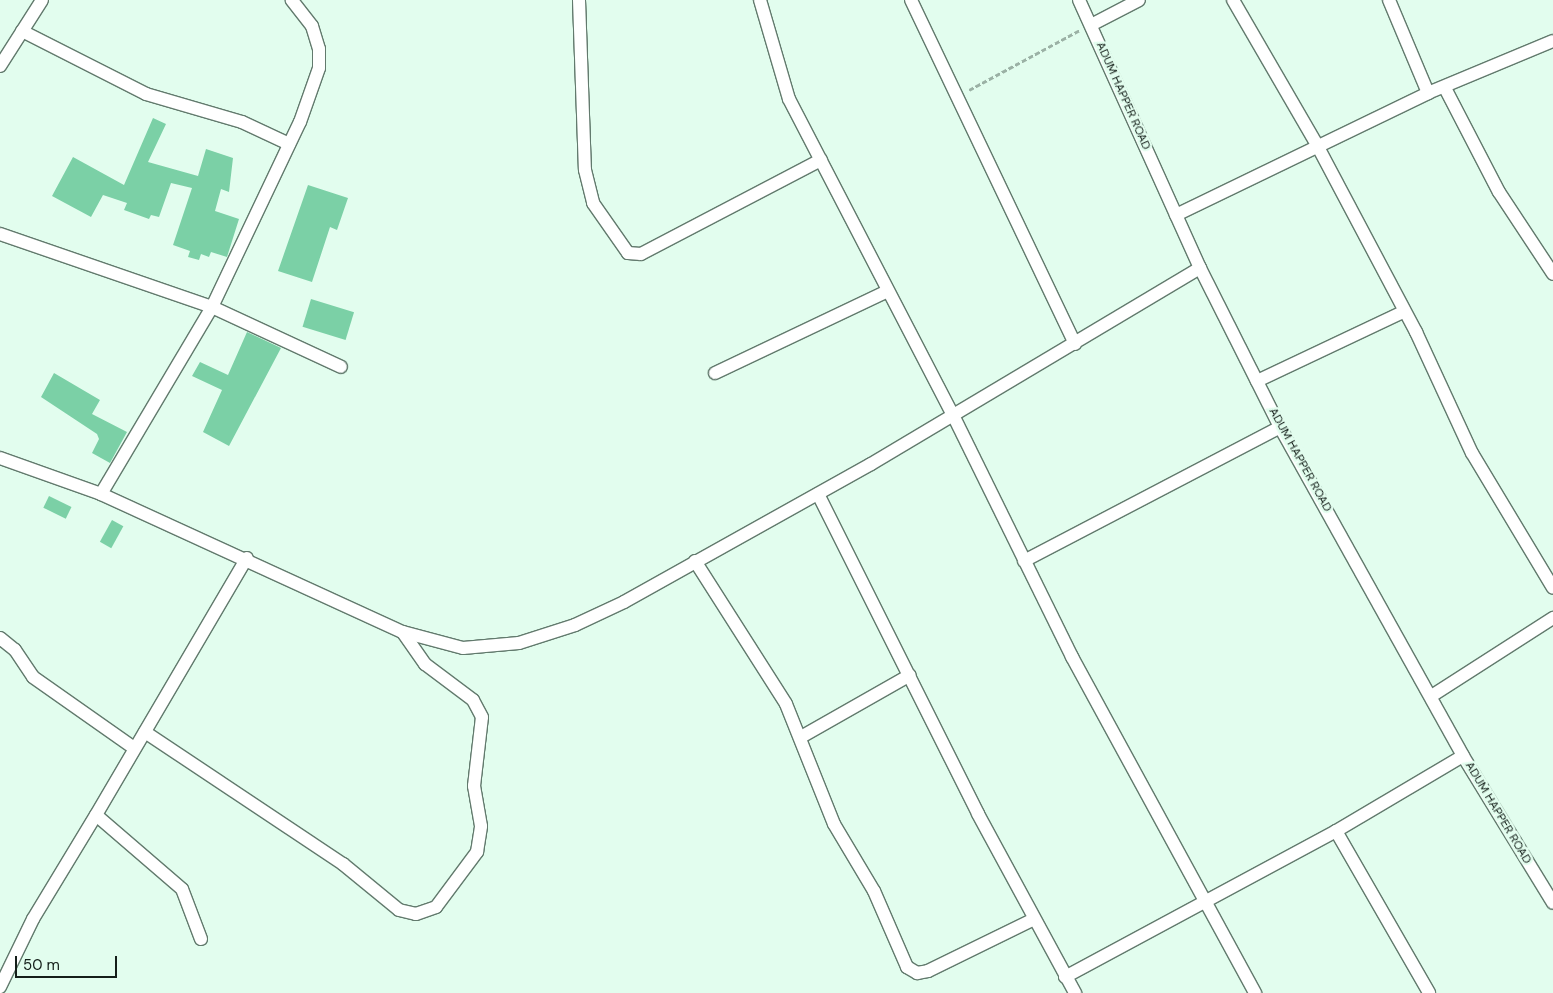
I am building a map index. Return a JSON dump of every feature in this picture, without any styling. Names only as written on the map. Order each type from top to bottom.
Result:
[{"type":"street","points":[[0,66],[42,0]]},
{"type":"street","points":[[101,494],[212,307],[289,144],[319,68],[312,26],[292,0]]},
{"type":"street","points":[[579,0],[585,170],[593,203],[628,253],[641,254],[820,160]]},
{"type":"street","points":[[760,0],[775,62],[820,160],[953,415],[1024,561],[1202,900],[1255,993]]},
{"type":"street","points":[[911,0],[1075,344]]},
{"type":"street","name":"ADUM HAPPER ROAD","points":[[1079,0],[1200,268],[1280,427],[1433,695],[1463,756],[1553,903]]},
{"type":"street","points":[[1090,25],[1139,0]]},
{"type":"street","points":[[1233,0],[1317,145],[1403,312],[1472,454],[1525,548],[1553,588]]},
{"type":"street","points":[[1389,0],[1428,94]]},
{"type":"street","points":[[22,31],[146,94],[242,122],[289,144]]},
{"type":"street","points":[[1176,214],[1317,145],[1428,94],[1553,41]]},
{"type":"street","points":[[1445,88],[1499,192],[1553,274]]},
{"type":"street","points":[[0,234],[212,307],[340,367]]},
{"type":"street","points":[[0,458],[101,494],[247,558],[402,632],[463,648],[519,643],[599,614],[818,494],[1075,344],[1200,268]]},
{"type":"street","points":[[715,373],[888,291]]},
{"type":"street","points":[[1257,381],[1403,312]]},
{"type":"street","points":[[1024,561],[1280,427]]},
{"type":"street","points":[[818,494],[1034,919],[1075,993]]},
{"type":"street","points":[[0,987],[33,919],[96,816],[134,748],[247,558]]},
{"type":"street","points":[[695,561],[766,671],[801,737],[834,824],[874,891],[907,967],[917,973],[928,970],[1034,919]]},
{"type":"street","points":[[1433,695],[1553,618]]},
{"type":"street","points":[[145,732],[343,864],[399,910],[416,914],[436,907],[477,852],[481,826],[474,786],[482,717],[473,700],[425,664],[402,632]]},
{"type":"street","points":[[0,638],[15,650],[33,677],[134,748]]},
{"type":"street","points":[[801,737],[910,675]]},
{"type":"street","points":[[1066,977],[1202,900],[1336,831],[1463,756]]},
{"type":"street","points":[[96,816],[182,889],[201,940]]},
{"type":"street","points":[[1336,831],[1429,993]]},
{"type":"path","points":[[956,97],[1090,25]]},
{"type":"building","points":[[153,118],[166,124],[148,162],[198,176],[206,149],[233,158],[229,192],[221,189],[215,211],[239,219],[227,257],[211,252],[209,257],[201,254],[199,260],[188,257],[190,251],[173,245],[192,188],[171,183],[159,217],[151,215],[149,219],[124,210],[127,203],[103,195],[91,217],[52,196],[73,157],[124,185]]},
{"type":"building","points":[[308,185],[348,198],[337,230],[330,227],[312,282],[278,271]]},
{"type":"building","points":[[311,299],[354,312],[346,340],[303,327]]},
{"type":"building","points":[[247,332],[281,348],[229,446],[203,432],[222,390],[192,376],[200,362],[228,375]]},
{"type":"building","points":[[54,373],[100,400],[92,414],[127,432],[110,463],[92,453],[99,439],[97,434],[41,397]]},
{"type":"building","points":[[49,496],[71,507],[66,519],[43,508]]},
{"type":"building","points":[[112,520],[123,526],[111,548],[100,542]]}]
